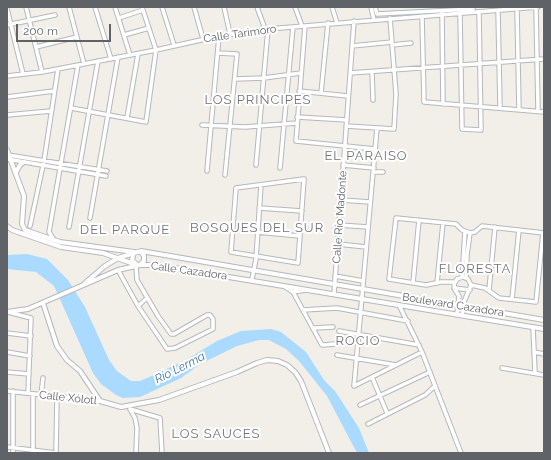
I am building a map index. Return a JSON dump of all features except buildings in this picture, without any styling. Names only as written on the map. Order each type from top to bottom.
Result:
[{"type":"street","points":[[26,7],[42,72]]},
{"type":"street","points":[[69,7],[84,64]]},
{"type":"street","points":[[95,7],[111,59]]},
{"type":"street","points":[[115,7],[130,55]]},
{"type":"street","points":[[162,7],[174,45]]},
{"type":"street","points":[[194,7],[203,39]]},
{"type":"street","points":[[224,7],[230,34]]},
{"type":"street","points":[[256,165],[264,78],[266,29],[257,7]]},
{"type":"street","points":[[295,7],[303,26],[296,141],[375,149]]},
{"type":"street","points":[[332,7],[337,23]]},
{"type":"street","points":[[371,7],[374,20]]},
{"type":"street","points":[[374,20],[377,14],[375,7]]},
{"type":"street","points":[[442,13],[472,9],[479,12],[537,7],[538,111]]},
{"type":"street","points":[[514,8],[518,61],[519,110]]},
{"type":"street","points":[[7,9],[9,24],[24,74]]},
{"type":"street","points":[[71,108],[146,122],[156,50],[142,9],[119,18]]},
{"type":"street","points":[[377,14],[460,13],[472,9]]},
{"type":"street","points":[[498,10],[500,108]]},
{"type":"street","points":[[460,13],[462,129],[481,130],[479,12]]},
{"type":"street","points":[[442,13],[443,104]]},
{"type":"street","name":"Calle Tarimoro","points":[[7,76],[42,72],[138,54],[230,34],[266,29],[442,13]]},
{"type":"street","points":[[9,24],[55,15]]},
{"type":"street","points":[[422,16],[424,102],[544,112]]},
{"type":"street","points":[[346,126],[394,129],[396,100],[390,18]]},
{"type":"street","name":"Calle Río Madonte","points":[[334,294],[354,21]]},
{"type":"street","points":[[321,93],[328,24]]},
{"type":"street","points":[[280,168],[293,27]]},
{"type":"street","points":[[124,35],[149,28]]},
{"type":"street","points":[[207,171],[219,36]]},
{"type":"street","points":[[36,47],[77,37]]},
{"type":"street","points":[[352,46],[411,43]]},
{"type":"street","points":[[218,53],[237,54],[225,175]]},
{"type":"street","points":[[127,118],[138,54]]},
{"type":"street","points":[[90,218],[118,57]]},
{"type":"street","points":[[350,73],[544,59]]},
{"type":"street","points":[[69,227],[81,167],[98,61]]},
{"type":"street","points":[[56,245],[49,232],[78,65]]},
{"type":"street","points":[[30,226],[44,163],[50,111],[58,69]]},
{"type":"street","points":[[372,72],[373,100]]},
{"type":"street","points":[[235,79],[264,78],[301,73]]},
{"type":"street","points":[[7,97],[54,91]]},
{"type":"street","points":[[300,91],[348,96]]},
{"type":"street","points":[[7,115],[50,111]]},
{"type":"street","points":[[298,117],[346,120]]},
{"type":"street","points":[[202,125],[259,126],[297,123]]},
{"type":"street","points":[[377,128],[354,386],[422,352]]},
{"type":"street","points":[[7,150],[8,157],[16,173],[24,196],[22,224],[27,233],[56,245],[103,254],[137,265]]},
{"type":"street","points":[[8,157],[24,162],[44,163]]},
{"type":"street","points":[[8,157],[61,166],[107,171]]},
{"type":"street","points":[[16,173],[20,165],[24,162]]},
{"type":"street","points":[[343,165],[383,172]]},
{"type":"street","points":[[61,166],[80,172],[106,176]]},
{"type":"street","points":[[304,179],[298,263],[231,252],[236,188],[260,185],[304,179]]},
{"type":"street","points":[[250,279],[255,255],[260,185]]},
{"type":"street","points":[[341,200],[370,202]]},
{"type":"street","points":[[259,208],[302,211]]},
{"type":"street","points":[[464,278],[454,282],[426,285],[390,279],[396,218],[456,224],[466,232],[470,233],[475,232],[482,226],[543,233],[536,302],[498,298],[489,290],[471,285],[464,278],[466,232]]},
{"type":"street","points":[[413,283],[419,220]]},
{"type":"street","points":[[437,283],[443,223]]},
{"type":"street","points":[[339,225],[368,227]]},
{"type":"street","points":[[7,226],[12,230],[54,240],[121,252],[134,252],[132,260],[137,265],[137,280],[171,334],[174,334],[207,315],[210,315],[213,319],[213,329],[174,348],[167,349],[138,306],[118,270]]},
{"type":"street","points":[[489,290],[495,227]]},
{"type":"street","points":[[512,299],[519,230]]},
{"type":"street","points":[[257,232],[300,236]]},
{"type":"street","points":[[464,278],[470,233]]},
{"type":"street","points":[[338,244],[366,247]]},
{"type":"street","points":[[137,265],[145,258],[139,251]]},
{"type":"street","name":"Calle Cazadora","points":[[81,286],[105,266],[118,258],[139,251],[362,290]]},
{"type":"street","points":[[103,254],[107,259],[105,266]]},
{"type":"street","name":"Calle Cazadora","points":[[81,286],[118,270],[137,265],[164,265],[398,304]]},
{"type":"street","points":[[335,276],[363,281]]},
{"type":"street","points":[[454,282],[454,288],[459,296],[461,306]]},
{"type":"street","points":[[284,285],[293,292],[322,345],[334,344]]},
{"type":"street","points":[[459,314],[461,306],[470,290],[471,285]]},
{"type":"street","points":[[7,312],[28,309],[81,286]]},
{"type":"street","points":[[454,288],[470,290]]},
{"type":"street","points":[[293,292],[301,292],[308,289]]},
{"type":"street","name":"Boulevard Cazadora","points":[[362,290],[544,320]]},
{"type":"street","points":[[138,306],[147,298]]},
{"type":"street","points":[[45,301],[57,346],[67,360],[80,371],[100,401]]},
{"type":"street","points":[[398,304],[408,321],[422,352],[461,453]]},
{"type":"street","name":"Boulevard Cazadora","points":[[398,304],[544,329]]},
{"type":"street","points":[[303,310],[337,308],[408,321]]},
{"type":"street","points":[[7,312],[31,318],[28,393]]},
{"type":"street","points":[[313,328],[333,327]]},
{"type":"street","points":[[533,327],[535,373]]},
{"type":"street","points":[[339,331],[419,345]]},
{"type":"street","points":[[7,333],[30,336]]},
{"type":"street","points":[[7,352],[30,356]]},
{"type":"street","points":[[534,352],[544,354]]},
{"type":"street","points":[[337,355],[397,365]]},
{"type":"street","name":"Calle Xólotl","points":[[7,390],[100,401],[114,406],[129,408],[182,393],[257,362],[267,360],[278,361],[288,365],[301,381],[329,453]]},
{"type":"street","points":[[502,368],[544,375]]},
{"type":"street","points":[[7,372],[29,374]]},
{"type":"street","points":[[360,405],[430,372]]},
{"type":"street","points":[[372,377],[388,413]]},
{"type":"street","points":[[41,395],[43,378]]},
{"type":"street","points":[[368,424],[426,395],[435,386]]},
{"type":"street","points":[[12,453],[14,391]]},
{"type":"street","points":[[33,452],[34,394]]},
{"type":"street","points":[[7,447],[33,452],[56,453],[57,396]]},
{"type":"street","points":[[129,408],[160,418],[162,453]]},
{"type":"street","points":[[129,408],[137,428],[136,453]]},
{"type":"water","name":"Río Lerma","points":[[27,254],[47,259],[68,280],[85,307],[109,360],[117,371],[131,381],[140,381],[147,378],[184,361],[217,341],[241,331],[271,329],[281,332],[306,352],[324,380],[335,391],[359,428],[369,453],[357,453],[327,396],[299,361],[286,349],[269,340],[259,340],[237,346],[200,364],[181,378],[140,397],[123,398],[116,395],[101,384],[93,373],[54,286],[36,272],[7,269],[7,255]]},
{"type":"district","name":"LOS PRINCIPES","points":[[258,100]]},
{"type":"district","name":"EL PARAISO","points":[[366,156]]},
{"type":"district","name":"BOSQUES DEL SUR","points":[[257,228]]},
{"type":"district","name":"DEL PARQUE","points":[[125,230]]},
{"type":"district","name":"FLORESTA","points":[[475,269]]},
{"type":"district","name":"ROCIO","points":[[358,341]]},
{"type":"district","name":"LOS SAUCES","points":[[216,434]]}]
